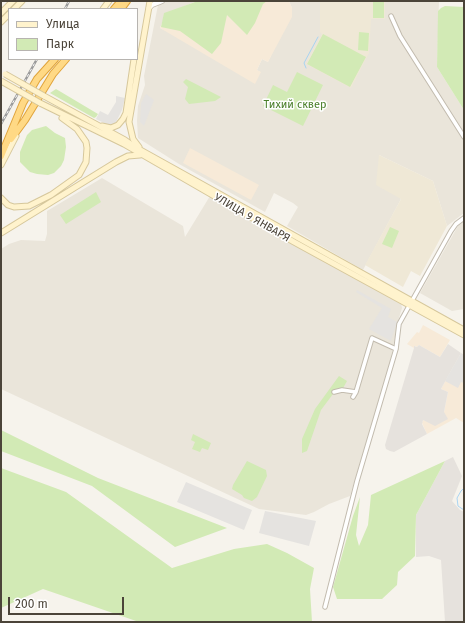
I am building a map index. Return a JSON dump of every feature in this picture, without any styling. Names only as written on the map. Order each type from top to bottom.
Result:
[{"type":"highway","points":[[1,156],[23,103],[37,79],[54,60]]},
{"type":"highway","points":[[5,148],[25,120],[53,74],[65,60]]},
{"type":"main road","points":[[1,13],[13,1]]},
{"type":"main road","points":[[1,233],[116,162],[128,156],[142,153],[133,139],[129,122],[150,1]]},
{"type":"main road","points":[[95,125],[111,128],[118,125],[123,119],[126,112],[134,60]]},
{"type":"main road","name":"УЛИЦА 9 ЯНВАРЯ","points":[[3,73],[95,125],[125,140],[142,153]]},
{"type":"main road","name":"УЛИЦА 9 ЯНВАРЯ","points":[[1,81],[45,106],[142,153],[410,303],[449,324],[464,330]]},
{"type":"main road","points":[[1,198],[8,205],[14,207],[36,204],[68,184],[83,170],[87,155],[87,148],[84,138],[73,124],[45,106]]},
{"type":"main road","points":[[1,165],[25,120]]},
{"type":"main road","name":"УЛИЦА 9 ЯНВАРЯ","points":[[449,324],[464,335]]},
{"type":"street","points":[[148,10],[152,5],[161,1]]},
{"type":"street","points":[[391,16],[400,36],[464,137]]},
{"type":"street","points":[[325,607],[357,481],[396,349],[399,324],[451,230],[464,218]]},
{"type":"street","points":[[353,397],[356,392],[372,338],[396,349]]},
{"type":"street","points":[[334,392],[342,390],[356,392]]},
{"type":"shaded area","points":[[167,1],[197,1],[166,14],[160,28],[261,73],[257,70],[262,59],[268,62],[292,8],[289,1],[439,1],[437,67],[464,110],[464,213],[447,226],[433,181],[379,155],[401,199],[363,270],[287,226],[298,207],[293,203],[274,193],[265,212],[179,164],[138,138],[138,106],[145,85],[144,76],[158,5]]},
{"type":"shaded area","points":[[197,1],[289,1],[292,8],[292,17],[268,62],[262,59],[257,70],[261,72],[255,84],[160,28],[166,14]]},
{"type":"shaded area","points":[[320,1],[385,1],[385,19],[371,19],[369,53],[351,88],[306,64],[322,34],[320,32]]},
{"type":"shaded area","points":[[146,94],[154,100],[144,126],[140,122],[141,103]]},
{"type":"shaded area","points":[[116,96],[125,98],[122,110],[116,122],[112,125],[108,125],[96,119],[100,111],[108,115],[116,102]]},
{"type":"shaded area","points":[[190,148],[259,185],[251,200],[183,163]]},
{"type":"shaded area","points":[[379,155],[433,181],[447,226],[420,276],[411,271],[403,287],[365,265],[401,199],[376,185]]},
{"type":"shaded area","points":[[102,178],[183,226],[185,237],[210,196],[401,303],[402,308],[390,363],[350,496],[306,515],[259,509],[1,389],[1,249],[9,244],[21,240],[45,241],[47,234],[47,211]]},
{"type":"shaded area","points":[[464,221],[464,309],[452,311],[420,293],[458,226]]},
{"type":"shaded area","points":[[357,290],[391,309],[388,317],[397,322],[391,341],[369,329],[382,308],[356,292]]},
{"type":"shaded area","points":[[423,325],[450,340],[440,357],[419,345],[417,347],[415,346],[414,348],[407,344],[417,332],[419,333]]},
{"type":"shaded area","points":[[448,344],[461,353],[441,389],[448,392],[444,412],[448,419],[435,426],[423,420],[422,424],[427,434],[394,452],[386,449],[385,445],[414,346],[417,347],[419,345],[440,357]]},
{"type":"shaded area","points":[[461,353],[464,355],[464,423],[456,418],[427,434],[422,423],[423,420],[428,422],[444,412],[448,392],[441,389]]},
{"type":"shaded area","points":[[461,353],[464,355],[464,383],[461,382],[458,388],[445,381]]},
{"type":"shaded area","points":[[453,457],[462,476],[452,501],[460,510],[464,512],[464,622],[445,622],[441,560],[429,556],[416,557],[416,515],[445,461]]},
{"type":"shaded area","points":[[186,482],[252,510],[244,530],[177,502]]},
{"type":"shaded area","points":[[265,511],[316,521],[309,546],[259,533]]},
{"type":"green space","points":[[198,1],[267,1],[263,4],[255,23],[247,35],[227,15],[221,43],[212,54],[180,31],[161,27],[164,13]]},
{"type":"green space","points":[[373,1],[384,1],[384,18],[373,18]]},
{"type":"green space","points":[[445,6],[464,7],[464,110],[437,67],[438,11]]},
{"type":"green space","points":[[359,32],[369,33],[368,51],[358,50]]},
{"type":"green space","points":[[323,34],[366,57],[350,87],[307,64]]},
{"type":"green space","name":"Тихий сквер","points":[[297,72],[323,85],[303,126],[263,106],[273,85],[287,92]]},
{"type":"green space","points":[[186,79],[221,97],[215,101],[189,104],[185,99],[188,87],[183,82]]},
{"type":"green space","points":[[56,89],[98,114],[94,118],[50,93]]},
{"type":"green space","points":[[46,126],[65,138],[66,147],[64,160],[61,166],[54,173],[48,175],[30,172],[20,162],[20,152],[27,135],[32,130]]},
{"type":"green space","points":[[96,192],[101,202],[66,224],[60,215]]},
{"type":"green space","points":[[390,227],[399,231],[392,248],[382,244]]},
{"type":"green space","points":[[339,376],[347,381],[342,390],[336,390],[321,410],[307,451],[302,453],[302,439],[315,409]]},
{"type":"green space","points":[[1,430],[98,478],[227,528],[175,547],[92,486],[1,451]]},
{"type":"green space","points":[[193,434],[211,443],[208,450],[202,448],[200,452],[192,449],[195,442],[191,440]]},
{"type":"green space","points":[[247,461],[266,470],[267,476],[257,497],[252,501],[244,498],[232,489]]},
{"type":"green space","points":[[445,461],[416,515],[415,556],[398,572],[397,585],[382,599],[337,599],[333,587],[353,516],[360,497],[356,535],[359,546],[368,525],[371,495]]},
{"type":"green space","points":[[1,468],[66,492],[172,568],[234,549],[267,544],[287,553],[314,568],[310,589],[312,622],[139,622],[43,589],[1,608]]},
{"type":"waterway","points":[[306,68],[304,63],[318,37]]},
{"type":"waterway","points":[[464,488],[457,498],[458,506],[464,510]]},
{"type":"railway","points":[[66,8],[69,1]]},
{"type":"railway","points":[[1,124],[36,60]]}]
